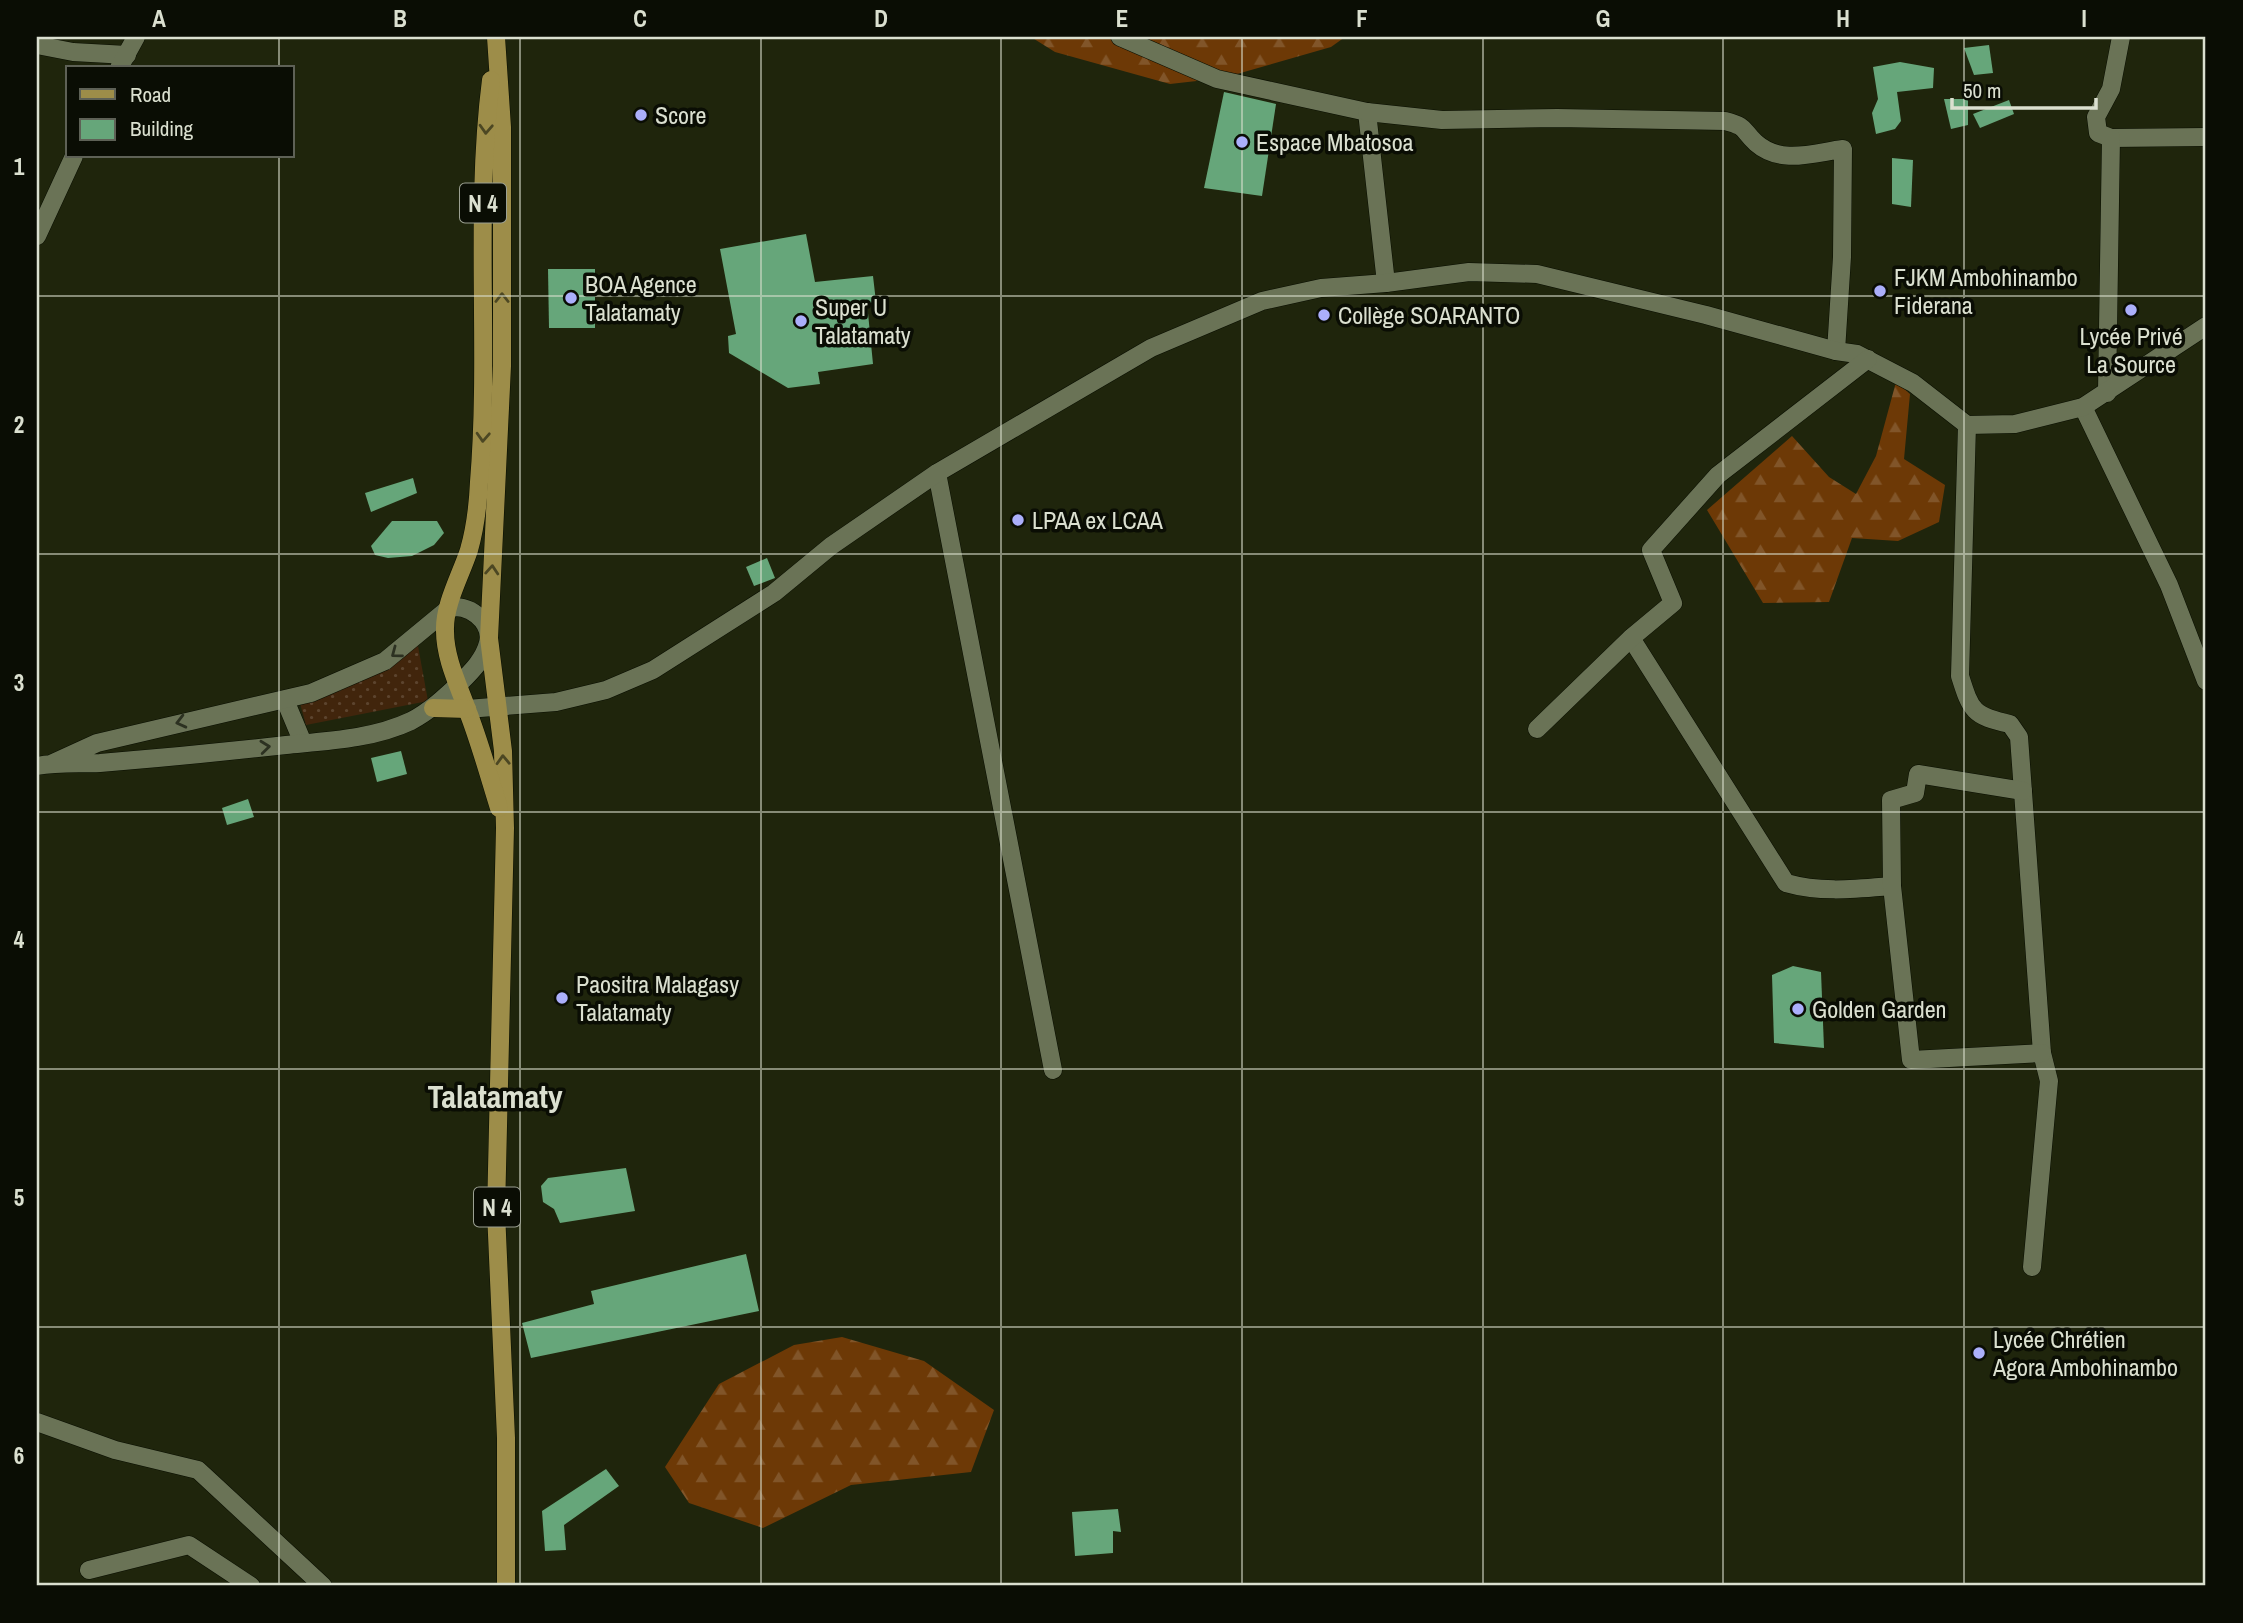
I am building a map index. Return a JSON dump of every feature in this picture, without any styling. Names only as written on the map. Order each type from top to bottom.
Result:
[{"type":"main road","name":"N 4","points":[[496,37],[485,123],[484,396],[479,486],[470,547],[448,609],[444,630],[457,685],[505,828]]},
{"type":"main road","name":"N 4","points":[[496,37],[502,127],[502,366],[489,638],[499,708],[505,828],[496,1213],[506,1437],[506,1586]]},
{"type":"main road","points":[[433,708],[467,709]]},
{"type":"street","points":[[37,45],[123,62],[136,37]]},
{"type":"street","points":[[1120,37],[1217,79],[1367,112],[1442,120],[1557,118],[1725,121],[1742,126],[1756,142],[1773,155],[1790,156],[1843,149],[1842,257],[1836,351]]},
{"type":"street","points":[[2121,37],[2111,89],[2096,117],[2098,134],[2111,138],[2206,137]]},
{"type":"street","points":[[1367,112],[1386,283]]},
{"type":"street","points":[[2106,393],[2111,138]]},
{"type":"street","points":[[37,236],[73,158]]},
{"type":"street","points":[[467,709],[555,702],[606,690],[653,670],[774,593],[831,546],[937,473],[1151,348],[1262,301],[1321,288],[1468,272],[1537,274],[1719,318],[1836,351],[1857,354],[1913,383],[1967,425],[2015,424],[2084,407],[2206,326]]},
{"type":"street","points":[[1537,729],[1631,638],[1673,603],[1651,550],[1718,475],[1868,359]]},
{"type":"street","points":[[2084,407],[2169,585],[2206,681]]},
{"type":"street","points":[[1967,425],[1960,676],[1970,706],[1987,719],[2010,724],[2020,737],[2042,1052],[2049,1081],[2032,1267]]},
{"type":"street","points":[[937,473],[1053,1070]]},
{"type":"street","points":[[463,606],[472,611],[485,627],[489,638],[484,654],[475,667],[433,708],[409,722],[371,734],[182,756],[44,765],[97,743],[310,693],[385,661],[448,609],[463,606]]},
{"type":"street","points":[[1631,638],[1786,883],[1834,891],[1892,886]]},
{"type":"street","points":[[285,700],[303,743]]},
{"type":"street","points":[[2023,791],[1918,774],[1915,793],[1891,800],[1892,886],[1911,1060],[2042,1052]]},
{"type":"street","points":[[37,1422],[115,1450],[198,1470],[323,1586]]},
{"type":"street","points":[[37,1434],[66,1432]]},
{"type":"street","points":[[89,1570],[189,1545],[251,1586]]},
{"type":"green space","points":[[1031,37],[1345,37],[1331,47],[1223,78],[1170,84],[1055,52]]},
{"type":"green space","points":[[1896,382],[1910,394],[1904,459],[1945,485],[1939,522],[1898,541],[1852,538],[1829,602],[1763,603],[1707,510],[1792,436],[1829,477],[1856,494],[1876,456]]},
{"type":"green space","points":[[842,1337],[924,1361],[994,1410],[971,1472],[851,1485],[763,1528],[689,1503],[665,1467],[719,1384],[794,1345]]},
{"type":"shaded area","points":[[418,646],[428,701],[306,725],[298,696]]},
{"type":"building","points":[[1989,45],[1993,73],[1974,75],[1964,48]]},
{"type":"building","points":[[1900,62],[1934,68],[1933,88],[1897,92],[1901,121],[1895,129],[1876,134],[1872,113],[1878,99],[1873,67]]},
{"type":"building","name":"Espace Mbatosoa","points":[[1224,92],[1276,104],[1262,196],[1204,188]]},
{"type":"building","points":[[1944,99],[1968,99],[1968,125],[1951,129]]},
{"type":"building","points":[[2009,100],[2014,114],[1980,128],[1973,114]]},
{"type":"building","points":[[1892,158],[1913,160],[1911,207],[1892,204]]},
{"type":"building","name":"Super U Talatamaty","points":[[806,234],[815,282],[873,276],[876,302],[867,303],[873,364],[818,372],[820,384],[788,388],[729,353],[728,336],[736,334],[720,249]]},
{"type":"building","name":"BOA Agence Talatamaty","points":[[548,269],[595,269],[595,328],[549,328]]},
{"type":"building","points":[[413,478],[417,493],[371,512],[365,493]]},
{"type":"building","points":[[392,521],[437,521],[444,533],[434,545],[412,556],[388,558],[375,555],[371,546]]},
{"type":"building","points":[[767,558],[775,578],[754,586],[746,567]]},
{"type":"building","points":[[401,751],[407,774],[377,782],[371,758]]},
{"type":"building","points":[[248,799],[254,817],[227,825],[222,808]]},
{"type":"building","name":"Golden Garden","points":[[1793,966],[1821,972],[1824,1048],[1774,1043],[1772,975]]},
{"type":"building","points":[[626,1168],[635,1211],[560,1223],[554,1209],[543,1202],[541,1186],[548,1178]]},
{"type":"building","points":[[746,1254],[759,1311],[531,1358],[522,1323],[594,1304],[591,1291]]},
{"type":"building","points":[[606,1469],[619,1486],[564,1525],[566,1550],[545,1551],[542,1511]]},
{"type":"building","points":[[1118,1509],[1121,1532],[1113,1531],[1113,1553],[1075,1556],[1072,1512]]},
{"type":"place","name":"Score","points":[[641,115]]},
{"type":"place","name":"Espace Mbatosoa","points":[[1242,142]]},
{"type":"place","name":"FJKM Ambohinambo Fiderana","points":[[1880,291]]},
{"type":"place","name":"BOA Agence Talatamaty","points":[[571,298]]},
{"type":"place","name":"Lycée Privé La Source","points":[[2131,310]]},
{"type":"place","name":"Collège SOARANTO","points":[[1324,315]]},
{"type":"place","name":"Super U Talatamaty","points":[[801,321]]},
{"type":"place","name":"LPAA ex LCAA","points":[[1018,520]]},
{"type":"place","name":"Paositra Malagasy Talatamaty","points":[[562,998]]},
{"type":"place","name":"Golden Garden","points":[[1798,1009]]},
{"type":"place","name":"Lycée Chrétien Agora Ambohinambo","points":[[1979,1353]]},
{"type":"district","name":"Talatamaty","points":[[495,1096]]}]
